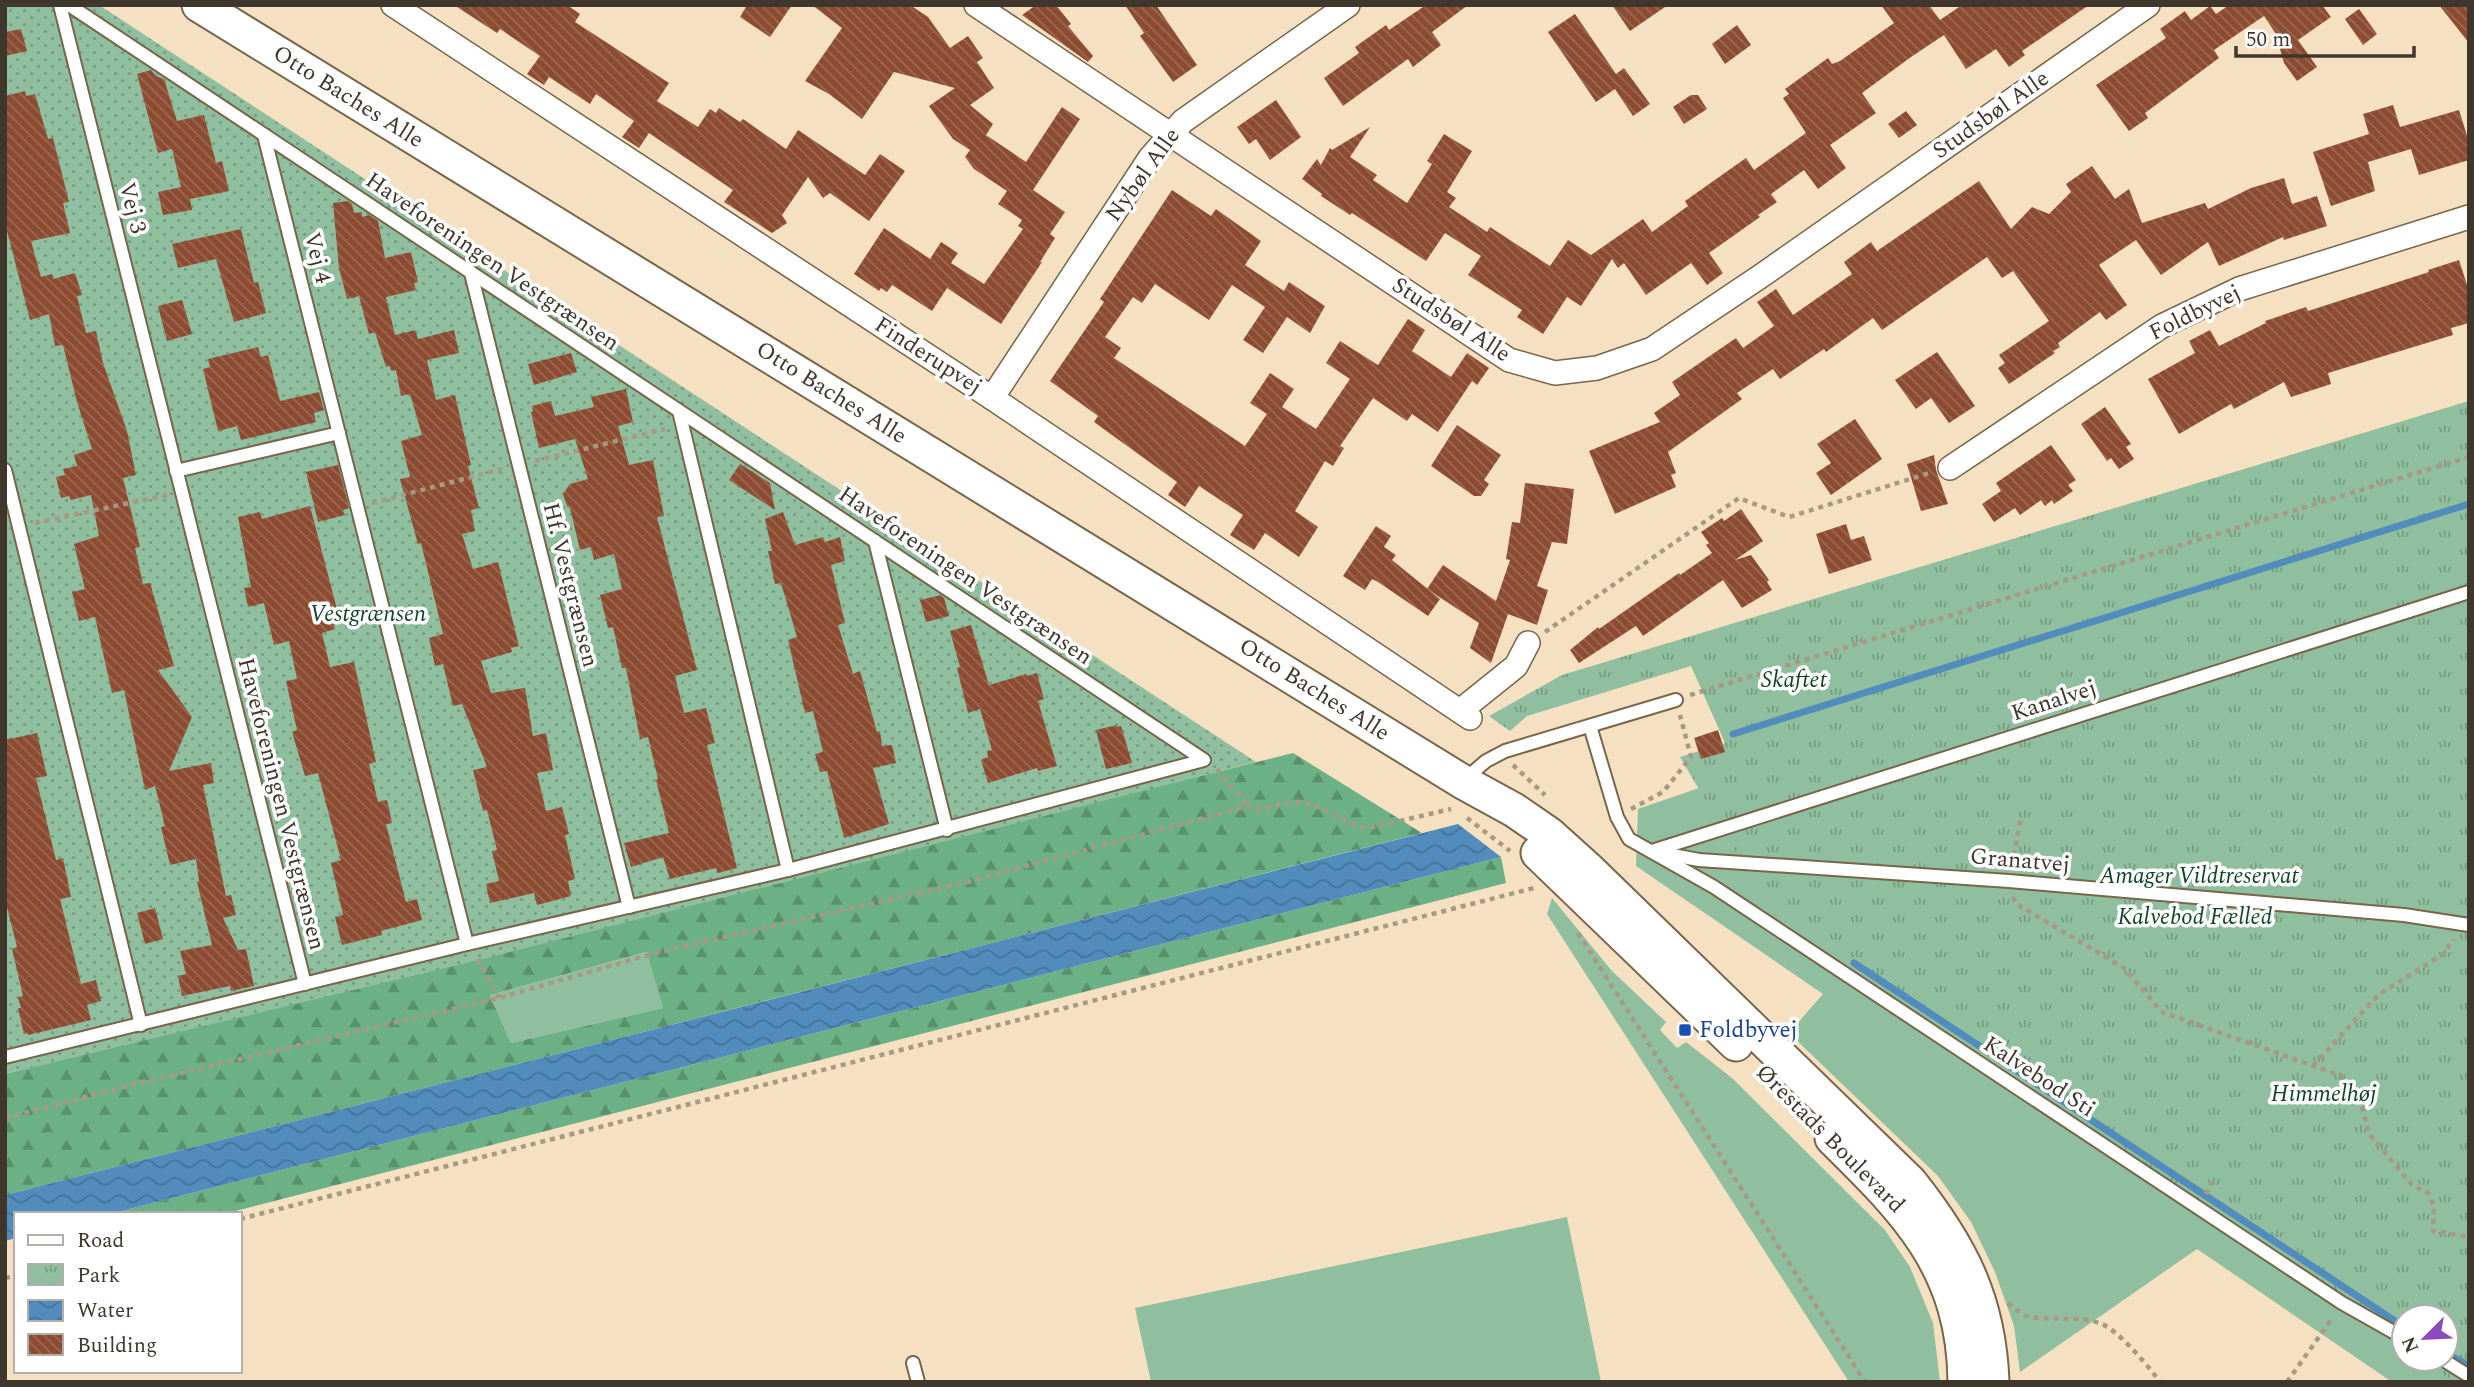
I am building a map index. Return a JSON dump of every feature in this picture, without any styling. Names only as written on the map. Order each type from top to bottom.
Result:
[{"type":"street","name":"Otto Baches Alle","points":[[199,5],[1458,795],[1514,810],[1549,834],[1563,879]]},
{"type":"street","name":"Finderupvej","points":[[393,5],[992,398],[1465,714],[1516,666],[1528,643]]},
{"type":"street","name":"Studsbøl Alle","points":[[976,5],[1509,360],[1555,373],[1597,368],[1652,349],[1761,276],[2148,5]]},
{"type":"street","name":"Nybøl Alle","points":[[992,398],[1150,158],[1183,121],[1348,5]]},
{"type":"street","name":"Foldbyvej","points":[[1950,468],[2161,326],[2239,289],[2469,217]]},
{"type":"street","name":"Ørestads Boulevard","points":[[1563,879],[1910,1182],[1940,1220],[1965,1263],[1982,1309],[1991,1358],[1992,1382]]},
{"type":"street","name":"Ørestads Boulevard","points":[[1563,879],[1757,1064],[1899,1206],[1919,1232],[1942,1273],[1958,1316],[1965,1382]]},
{"type":"lane","name":"Vej 3","points":[[60,5],[164,422]]},
{"type":"lane","name":"Haveforeningen Vestgrænsen","points":[[69,5],[1205,760]]},
{"type":"lane","name":"Vej 4","points":[[264,135],[339,433]]},
{"type":"lane","name":"Hf. Vestgrænsen","points":[[471,273],[629,907]]},
{"type":"lane","points":[[679,411],[788,870]]},
{"type":"lane","name":"Haveforeningen Vestgrænsen","points":[[164,422],[305,984],[788,870],[1205,760]]},
{"type":"lane","points":[[176,471],[339,433],[467,944]]},
{"type":"lane","points":[[5,470],[141,1025]]},
{"type":"lane","points":[[875,541],[947,830]]},
{"type":"lane","name":"Kanalvej","points":[[1652,851],[2469,592]]},
{"type":"lane","points":[[1458,795],[1486,761],[1505,751],[1676,699]]},
{"type":"lane","points":[[1590,726],[1616,817]]},
{"type":"lane","name":"Kalvebod Sti","points":[[1616,817],[1629,839],[1714,887],[2342,1303],[2390,1330]]},
{"type":"lane","name":"Granatvej","points":[[1652,851],[1699,860],[2009,881],[2404,915],[2467,924]]},
{"type":"lane","points":[[5,1057],[305,984]]},
{"type":"lane","points":[[913,1363],[918,1382]]},
{"type":"path","points":[[1616,817],[1663,792],[1691,757],[1676,699],[2469,457]]},
{"type":"path","points":[[1528,643],[1739,498],[1790,517],[1950,468]]},
{"type":"path","points":[[19,527],[181,491]]},
{"type":"path","points":[[1205,760],[1220,771],[1248,806]]},
{"type":"path","points":[[5,1118],[135,1084],[499,998],[655,953],[971,881],[1248,806],[1265,809],[1296,802],[1333,814],[1357,827],[1370,828],[1458,795]]},
{"type":"path","points":[[1463,815],[1511,852],[1517,861]]},
{"type":"path","points":[[2021,817],[2009,881],[2015,902],[2124,968],[2162,1012],[2342,1076],[2359,1095],[2369,1134],[2412,1185],[2428,1193],[2434,1206],[2433,1231],[2469,1237]]},
{"type":"path","points":[[1530,879],[1563,879]]},
{"type":"path","points":[[242,1218],[1563,879]]},
{"type":"path","points":[[1571,923],[1865,1382]]},
{"type":"path","points":[[2313,1066],[2378,995],[2443,954],[2467,924]]},
{"type":"path","points":[[467,944],[499,998]]},
{"type":"path","points":[[1982,1309],[2004,1299],[2020,1313],[2031,1317],[2065,1317],[2102,1324],[2115,1332],[2160,1382]]},
{"type":"path","points":[[2287,1382],[2342,1303]]},
{"type":"green space","name":"Vestgrænsen","points":[[5,5],[99,5],[1256,762],[479,960],[5,1074]]},
{"type":"green space","name":"Amager Vildtreservat","points":[[2469,401],[2469,1382],[2453,1382],[2440,1373],[2460,1373],[2460,1303],[2390,1303],[2390,1337],[1886,984],[1760,903],[1771,904],[1762,897],[1680,757],[1725,743],[1691,666],[1527,716],[1510,731],[1489,716],[1562,675]]},
{"type":"green space","name":"Amager Vildtreservat","points":[[2469,546],[2469,1382],[2392,1382],[2197,1249],[2020,1372],[2014,1326],[1995,1272],[1971,1222],[1938,1176],[1789,1033],[1823,994],[1636,866],[1638,809],[1763,766]]},
{"type":"green space","points":[[1293,753],[1422,833],[5,1195],[5,1074]],"holes":[[[647,952],[663,1008],[511,1043],[490,995]]]},
{"type":"green space","points":[[1501,857],[1506,883],[232,1212],[118,1212]]},
{"type":"green space","points":[[1552,898],[1612,971],[1666,1022],[1660,1030],[1677,1048],[1686,1042],[1732,1078],[1885,1230],[1910,1267],[1933,1323],[1940,1382],[1849,1382],[1547,914]]},
{"type":"green space","points":[[648,952],[663,1008],[511,1043],[490,995]]},
{"type":"green space","points":[[1567,1217],[1601,1382],[1151,1382],[1135,1308]]},
{"type":"water","points":[[1458,824],[1501,857],[118,1212],[14,1212],[14,1239],[5,1241],[5,1195]]},
{"type":"building","points":[[454,5],[567,5],[580,14],[575,22],[669,83],[657,101],[698,127],[710,109],[716,113],[719,108],[740,122],[743,119],[786,149],[798,130],[865,175],[880,154],[905,171],[869,221],[830,193],[823,198],[808,177],[782,215],[787,223],[772,233],[724,202],[733,190],[649,133],[639,148],[622,137],[634,121],[596,94],[590,104],[549,77],[544,85],[527,74],[540,56],[500,29],[497,33]]},
{"type":"building","points":[[747,5],[792,5],[770,37],[740,17]]},
{"type":"building","points":[[812,5],[910,5],[928,17],[950,48],[968,36],[983,58],[977,62],[994,88],[970,105],[993,124],[986,135],[1026,162],[1062,107],[1080,119],[1033,190],[1065,212],[1050,234],[1055,238],[1001,324],[947,288],[932,311],[892,285],[887,292],[881,288],[879,291],[854,274],[884,228],[930,259],[941,242],[958,253],[951,263],[984,284],[1023,229],[1018,226],[1022,220],[998,204],[1007,191],[974,169],[965,157],[970,150],[953,139],[929,106],[955,88],[894,72],[862,119],[829,94],[805,81],[842,28]]},
{"type":"building","points":[[1036,5],[1056,5],[1071,24],[1068,26],[1093,56],[1088,62],[1022,15]]},
{"type":"building","points":[[1125,5],[1156,5],[1197,65],[1173,82],[1140,36],[1144,33]]},
{"type":"building","points":[[1426,5],[1468,5],[1432,32],[1441,45],[1413,67],[1408,59],[1343,106],[1324,78],[1359,53],[1355,47],[1386,25],[1389,30]]},
{"type":"building","points":[[1612,5],[1668,5],[1630,31]]},
{"type":"building","points":[[1881,5],[1929,5],[1940,20],[1962,5],[2089,5],[2022,51],[2025,55],[2009,67],[1996,49],[1966,69],[1944,35],[1911,57],[1862,93],[1876,113],[1830,145],[1846,168],[1818,189],[1804,170],[1771,194],[1777,202],[1709,253],[1723,273],[1707,285],[1691,263],[1646,295],[1624,263],[1618,268],[1612,259],[1581,306],[1567,297],[1543,334],[1517,317],[1522,310],[1468,275],[1481,256],[1445,233],[1426,261],[1321,196],[1322,194],[1302,179],[1317,159],[1321,165],[1330,148],[1332,150],[1370,127],[1350,157],[1377,175],[1373,180],[1407,203],[1432,164],[1427,161],[1444,134],[1472,151],[1447,192],[1456,198],[1449,207],[1487,232],[1490,227],[1550,266],[1568,240],[1591,255],[1643,219],[1652,232],[1688,206],[1685,201],[1746,158],[1754,170],[1806,133],[1783,98],[1789,94],[1785,89],[1828,58],[1832,64],[1840,61],[1894,23]]},
{"type":"building","points":[[2229,5],[2322,5],[2331,17],[2298,40],[2317,67],[2297,81],[2284,63],[2280,49],[2284,46],[2264,16],[2214,50],[2219,58],[2145,113],[2148,118],[2129,131],[2096,85],[2166,38],[2160,29],[2185,11],[2191,20],[2210,6],[2216,14]]},
{"type":"building","points":[[2439,5],[2469,5],[2469,43]]},
{"type":"building","points":[[2359,9],[2377,34],[2363,45],[2345,19]]},
{"type":"building","points":[[1575,14],[1616,74],[1624,68],[1650,104],[1633,116],[1615,89],[1596,102],[1548,32]]},
{"type":"building","points":[[1737,25],[1751,45],[1725,64],[1712,44]]},
{"type":"building","points":[[21,29],[27,51],[5,56],[5,32]]},
{"type":"building","points":[[151,70],[164,79],[177,121],[204,115],[216,163],[222,161],[229,191],[190,199],[192,210],[163,215],[158,192],[181,187],[172,149],[158,153],[137,74]]},
{"type":"building","points":[[25,91],[26,96],[35,94],[48,139],[53,138],[69,202],[63,203],[70,233],[31,241],[41,277],[52,274],[53,279],[75,273],[82,295],[77,296],[86,333],[96,331],[103,363],[127,431],[136,475],[123,478],[140,547],[135,548],[143,584],[150,583],[174,666],[158,670],[192,717],[169,771],[211,763],[214,783],[203,785],[226,896],[231,895],[236,915],[223,918],[238,950],[246,949],[254,986],[231,991],[230,986],[182,996],[178,976],[186,974],[180,951],[212,945],[197,882],[196,859],[170,865],[161,827],[165,826],[155,786],[145,790],[124,690],[112,693],[95,617],[79,621],[72,592],[85,589],[74,544],[99,536],[91,495],[71,500],[69,496],[61,498],[56,477],[65,475],[63,469],[77,466],[74,455],[92,449],[63,345],[55,346],[49,314],[30,320],[5,223],[5,96]]},
{"type":"building","points":[[1691,95],[1698,95],[1707,109],[1684,124],[1673,107]]},
{"type":"building","points":[[1276,100],[1301,137],[1270,160],[1256,139],[1249,144],[1237,127]]},
{"type":"building","points":[[2393,105],[2400,127],[2459,110],[2469,142],[2469,160],[2419,175],[2411,149],[2368,162],[2375,191],[2331,206],[2313,152],[2369,134],[2363,114]]},
{"type":"building","points":[[1906,111],[1917,125],[1899,138],[1888,124]]},
{"type":"building","points":[[2092,166],[2115,199],[2129,189],[2142,223],[2205,203],[2208,209],[2251,188],[2284,178],[2292,204],[2317,196],[2327,226],[2284,240],[2283,237],[2219,266],[2208,242],[2161,275],[2136,240],[2099,265],[2127,305],[2106,320],[2100,312],[2058,343],[2060,347],[2053,351],[2055,353],[2009,384],[1998,368],[2005,363],[1999,355],[2049,321],[2013,271],[2002,278],[1987,257],[1882,330],[1873,318],[1826,352],[1824,349],[1780,379],[1773,369],[1737,393],[1742,399],[1668,452],[1676,473],[1671,475],[1676,487],[1615,514],[1589,451],[1660,422],[1654,413],[1680,395],[1672,382],[1736,338],[1743,348],[1774,326],[1757,302],[1776,289],[1793,315],[1852,274],[1844,262],[1871,242],[1877,251],[1979,181],[2011,229],[2032,207],[2049,214],[2071,192],[2066,184]]},
{"type":"building","points":[[1172,190],[1211,216],[1216,209],[1261,241],[1245,265],[1284,291],[1289,282],[1325,306],[1310,333],[1287,317],[1263,353],[1243,340],[1265,307],[1232,285],[1209,320],[1155,284],[1142,303],[1133,297],[1105,337],[1121,348],[1114,358],[1245,446],[1267,414],[1250,403],[1270,373],[1294,389],[1282,407],[1316,429],[1350,379],[1326,363],[1340,341],[1378,365],[1408,319],[1425,330],[1412,351],[1451,377],[1467,353],[1489,368],[1477,385],[1472,381],[1438,432],[1412,414],[1407,421],[1373,398],[1340,446],[1344,448],[1333,466],[1325,461],[1295,511],[1318,527],[1299,557],[1265,533],[1254,550],[1230,535],[1243,515],[1199,486],[1185,507],[1168,495],[1177,482],[1094,422],[1098,416],[1050,381],[1104,302],[1100,299]]},
{"type":"building","points":[[348,201],[352,204],[354,213],[362,212],[362,217],[369,215],[378,221],[385,258],[411,252],[418,282],[414,283],[416,290],[386,297],[395,335],[415,330],[418,339],[454,330],[459,353],[427,360],[436,400],[455,395],[471,465],[468,466],[479,508],[471,510],[475,531],[462,534],[473,569],[498,562],[519,646],[511,648],[512,652],[481,661],[491,693],[525,688],[533,736],[546,733],[553,770],[537,773],[546,811],[562,807],[575,879],[568,881],[571,896],[537,905],[534,893],[490,903],[486,884],[499,881],[492,851],[497,850],[487,810],[483,811],[473,770],[487,767],[462,704],[453,706],[443,664],[435,666],[429,638],[443,634],[421,543],[418,544],[400,479],[410,477],[401,441],[422,435],[410,394],[401,396],[396,370],[391,371],[390,366],[386,367],[375,332],[369,334],[359,296],[347,299],[339,268],[333,203]]},
{"type":"building","points":[[241,229],[254,283],[258,282],[266,313],[234,322],[216,259],[178,268],[172,244]]},
{"type":"building","points":[[2459,260],[2469,291],[2469,323],[2451,328],[2453,335],[2328,373],[2331,384],[2291,397],[2284,382],[2234,409],[2231,404],[2179,434],[2148,379],[2195,353],[2189,341],[2210,330],[2219,346],[2266,323],[2265,321],[2306,307],[2308,311]]},
{"type":"building","points":[[182,300],[192,334],[167,341],[158,306]]},
{"type":"building","points":[[258,347],[261,357],[268,355],[280,401],[319,392],[324,410],[314,413],[316,422],[241,440],[237,426],[218,431],[203,369],[210,367],[208,359]]},
{"type":"building","points":[[1937,352],[1975,406],[1949,423],[1931,398],[1916,409],[1895,380]]},
{"type":"building","points":[[571,353],[577,372],[534,385],[528,364]]},
{"type":"building","points":[[626,389],[633,422],[618,426],[629,465],[653,460],[664,516],[657,517],[697,670],[675,676],[684,713],[706,708],[715,743],[707,745],[737,868],[718,873],[716,868],[670,879],[663,857],[631,867],[624,843],[669,833],[648,737],[640,739],[626,668],[622,668],[613,627],[608,628],[600,595],[622,589],[614,554],[594,560],[591,547],[580,550],[570,508],[563,494],[570,484],[588,479],[575,439],[539,448],[531,412],[532,406],[551,401],[555,416],[594,407],[591,397]]},
{"type":"building","points":[[2105,407],[2131,444],[2126,447],[2134,459],[2119,469],[2111,458],[2107,461],[2081,424]]},
{"type":"building","points":[[1855,419],[1882,459],[1831,495],[1816,473],[1831,463],[1817,444]]},
{"type":"building","points":[[1457,425],[1501,455],[1484,480],[1489,484],[1481,496],[1474,496],[1431,466]]},
{"type":"building","points":[[2051,445],[2076,480],[2068,485],[2073,491],[2054,504],[2052,500],[2045,506],[2041,500],[2020,515],[2015,508],[1994,522],[1982,504],[2001,491],[1996,483]]},
{"type":"building","points":[[1934,455],[1936,470],[1948,504],[1921,511],[1907,464]]},
{"type":"building","points":[[740,464],[770,483],[775,510],[729,480]]},
{"type":"building","points":[[338,465],[349,508],[343,510],[345,515],[318,522],[306,472]]},
{"type":"building","points":[[1525,483],[1574,489],[1567,544],[1552,542],[1537,586],[1548,590],[1537,625],[1508,614],[1491,663],[1470,648],[1479,623],[1427,589],[1443,565],[1496,601],[1510,560],[1506,559],[1512,522],[1520,523]]},
{"type":"building","points":[[310,506],[338,613],[331,614],[335,629],[322,633],[330,667],[354,662],[376,762],[369,764],[378,802],[387,800],[392,823],[386,824],[406,902],[417,899],[422,920],[381,931],[382,935],[342,945],[335,917],[343,915],[331,863],[341,860],[318,773],[305,776],[292,732],[297,730],[286,681],[297,679],[289,641],[274,645],[264,603],[248,607],[244,588],[251,587],[238,517],[260,512],[262,519]]},
{"type":"building","points":[[1741,509],[1763,541],[1735,560],[1751,555],[1769,580],[1767,582],[1772,590],[1742,608],[1723,580],[1643,636],[1636,626],[1579,663],[1570,650],[1598,627],[1599,629],[1712,553],[1701,532]]},
{"type":"building","points":[[783,512],[795,545],[823,537],[825,542],[840,537],[845,561],[831,565],[845,623],[838,625],[853,674],[860,671],[877,732],[880,731],[882,746],[892,745],[896,763],[873,768],[889,824],[844,838],[827,771],[820,772],[815,754],[823,752],[813,711],[805,713],[788,640],[797,637],[781,583],[775,584],[768,551],[772,551],[765,519]]},
{"type":"building","points":[[1846,524],[1851,540],[1864,536],[1872,560],[1829,574],[1816,534]]},
{"type":"building","points":[[1376,526],[1391,536],[1384,547],[1396,555],[1392,560],[1440,599],[1428,616],[1372,579],[1365,590],[1343,576]]},
{"type":"building","points":[[941,595],[949,616],[926,622],[920,600]]},
{"type":"building","points":[[971,625],[989,685],[1037,673],[1044,699],[1038,701],[1057,766],[1038,771],[1037,768],[988,783],[981,760],[988,757],[987,751],[992,750],[980,709],[968,713],[950,631]]},
{"type":"building","points":[[1121,726],[1132,763],[1106,769],[1096,730]]},
{"type":"building","points":[[1718,730],[1725,752],[1701,759],[1694,738]]},
{"type":"building","points":[[37,733],[47,776],[36,778],[56,860],[63,858],[71,897],[60,899],[81,984],[96,980],[101,1001],[87,1005],[91,1020],[28,1035],[24,1034],[18,1008],[21,1008],[18,997],[23,996],[12,949],[17,947],[5,899],[5,740]]},
{"type":"building","points":[[155,908],[163,939],[145,944],[137,913]]},
{"type":"waterway","points":[[1733,734],[2469,504]]},
{"type":"waterway","points":[[1854,963],[2390,1318]]},
{"type":"waterway","points":[[2460,1361],[2469,1366]]},
{"type":"place","name":"Foldbyvej","points":[[1685,1030]]},
{"type":"park label","name":"Skaftet","points":[[1794,680]]},
{"type":"park label","name":"Kalvebod Fælled","points":[[2195,917]]},
{"type":"park label","name":"Himmelhøj","points":[[2324,1094]]}]
